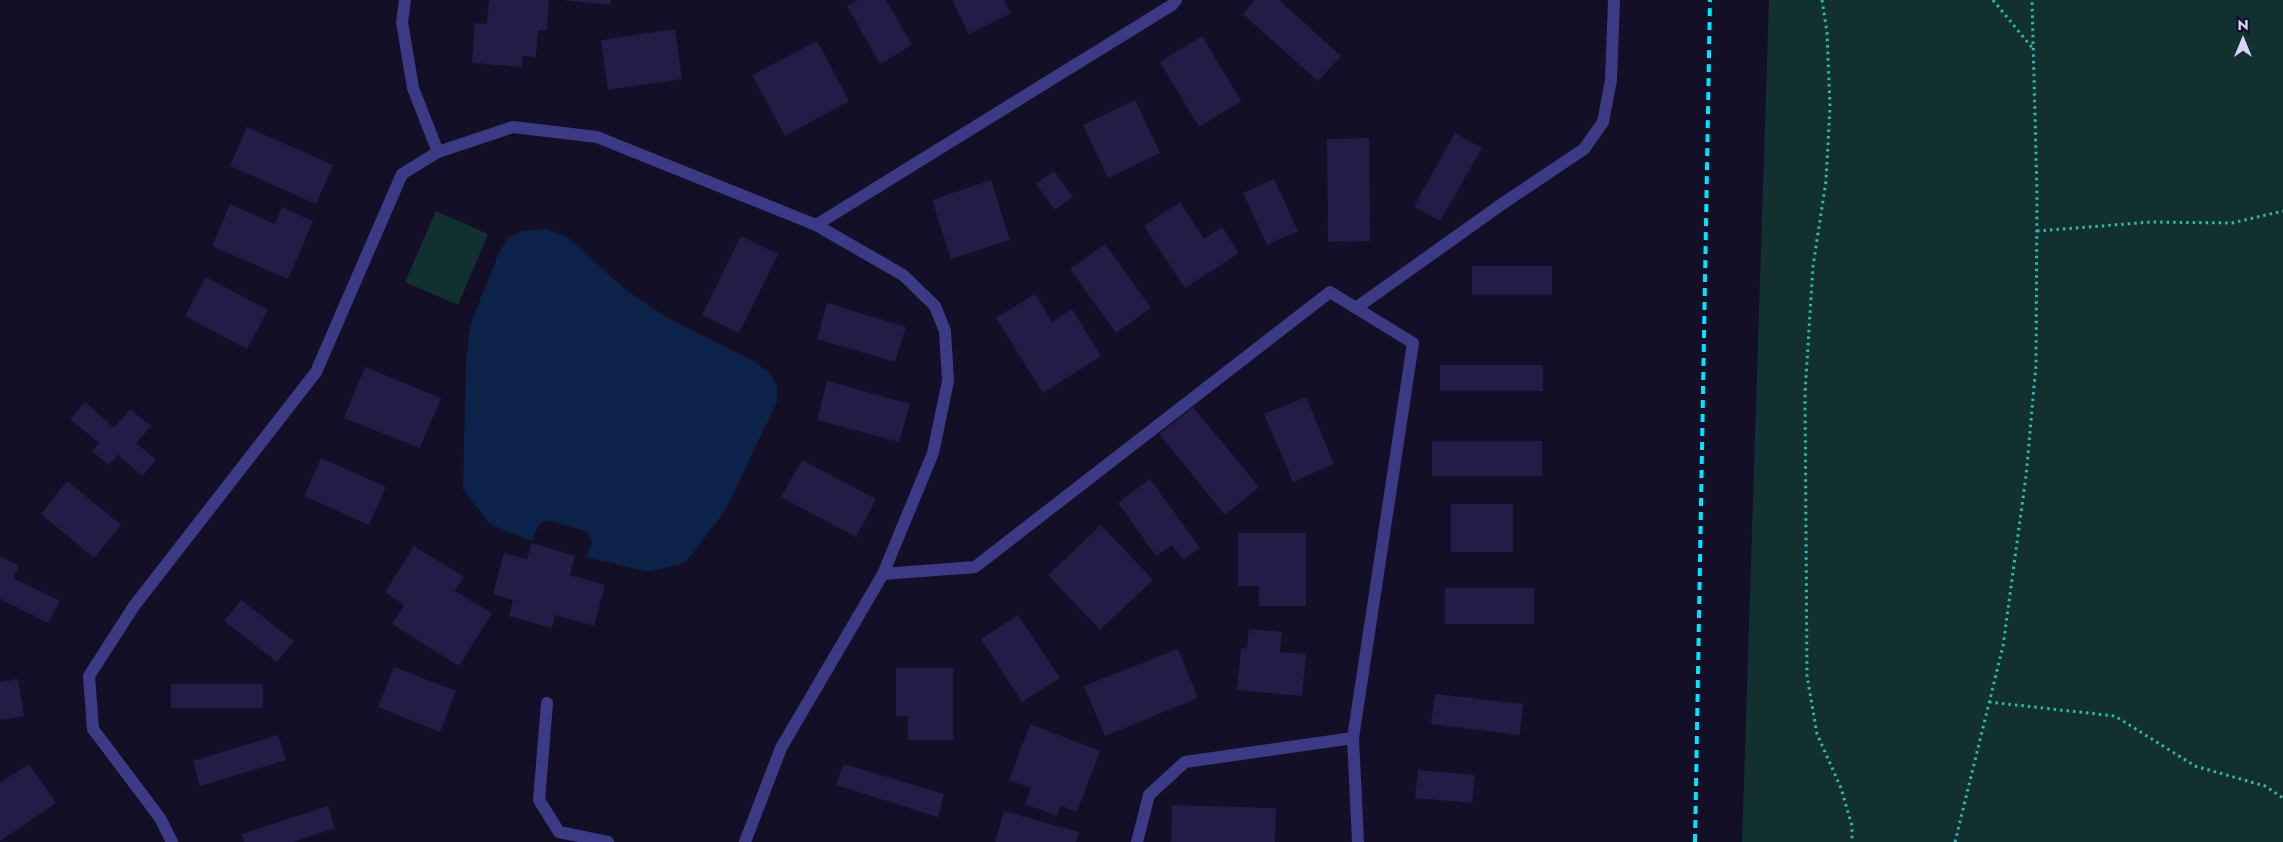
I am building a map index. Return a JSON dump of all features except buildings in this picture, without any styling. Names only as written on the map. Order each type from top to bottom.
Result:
[{"type":"street","points":[[404,0],[402,22],[413,88],[438,152]]},
{"type":"street","points":[[816,225],[1172,5],[1176,0]]},
{"type":"street","points":[[1356,308],[1502,204],[1584,149],[1602,122],[1611,80],[1614,0]]},
{"type":"street","points":[[172,842],[160,818],[93,729],[89,676],[134,606],[316,372],[402,174],[438,152],[514,127],[597,137],[816,225],[903,275],[935,306],[945,332],[948,381],[933,453],[883,574],[781,748],[745,842]]},
{"type":"street","points":[[883,574],[975,567],[1330,292],[1413,343],[1353,738],[1358,842]]},
{"type":"street","points":[[547,703],[539,800],[559,832],[608,842]]},
{"type":"street","points":[[1137,842],[1149,795],[1185,762],[1353,738]]},
{"type":"path","points":[[1822,0],[1827,32],[1830,107],[1826,181],[1813,266],[1805,393],[1807,676],[1817,734],[1841,788],[1852,826],[1852,842]]},
{"type":"path","points":[[1993,0],[2034,50]]},
{"type":"path","points":[[1955,842],[2003,646],[2026,476],[2036,365],[2037,230],[2032,0]]},
{"type":"path","points":[[2037,230],[2151,222],[2232,223],[2283,211]]},
{"type":"path","points":[[1989,702],[2115,716],[2196,766],[2265,786],[2283,798]]},
{"type":"green space","points":[[1769,0],[2283,0],[2283,842],[1742,842]]},
{"type":"green space","points":[[436,211],[488,234],[458,305],[405,282]]},
{"type":"water","points":[[545,229],[566,236],[625,289],[669,319],[755,362],[770,373],[777,386],[777,402],[725,511],[685,563],[648,572],[586,557],[592,543],[588,532],[547,520],[538,526],[532,541],[491,525],[463,489],[466,362],[470,325],[499,252],[509,237],[523,231]]},
{"type":"railway","points":[[1695,842],[1710,0]]}]
